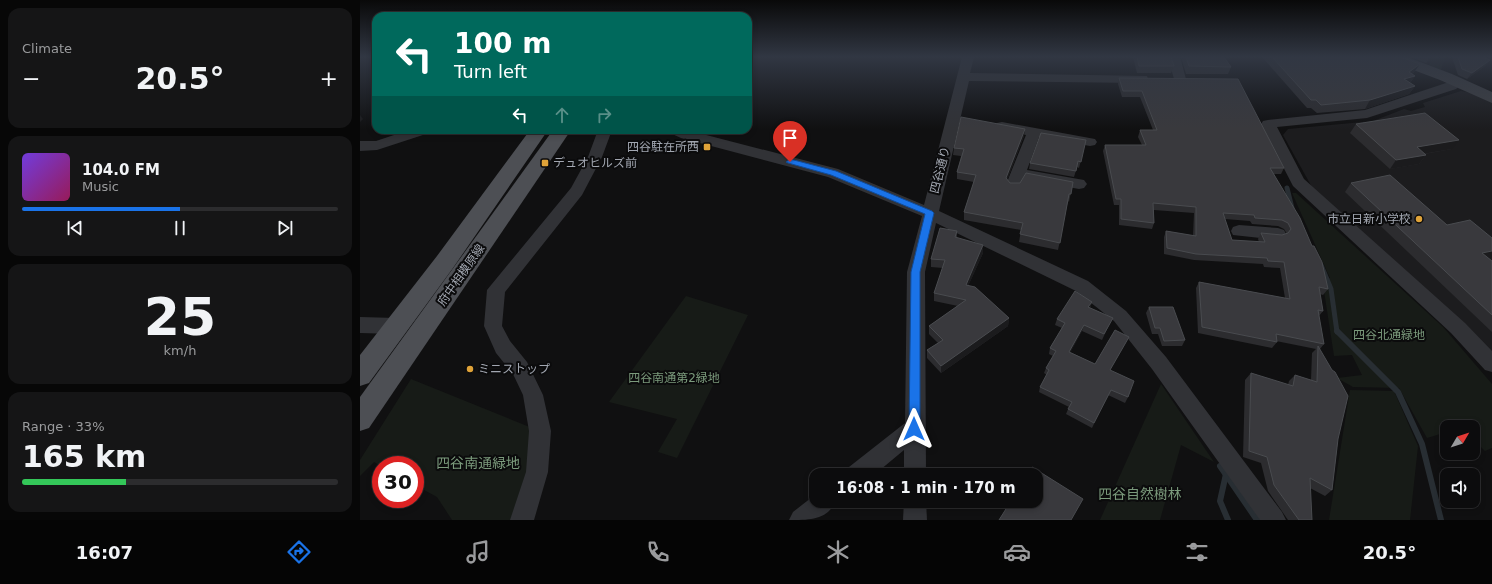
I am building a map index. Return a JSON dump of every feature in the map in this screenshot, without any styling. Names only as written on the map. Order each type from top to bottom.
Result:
[{"type":"main road","name":"府中相模原線","points":[[360,375],[445,262],[536,134]]},
{"type":"main road","name":"府中相模原線","points":[[360,419],[559,134]]},
{"type":"main road","points":[[445,262],[469,263]]},
{"type":"street","name":"四谷通り","points":[[915,468],[916,272],[961,81]]},
{"type":"street","points":[[1492,98],[1457,82],[1451,86],[1367,114],[1268,124],[1298,182],[1458,328],[1492,364]]},
{"type":"street","points":[[952,118],[967,121]]},
{"type":"street","points":[[989,124],[1090,142]]},
{"type":"street","points":[[1034,132],[1017,179],[1079,184]]},
{"type":"street","points":[[360,146],[383,143],[411,134]]},
{"type":"street","points":[[522,520],[537,472],[540,432],[534,395],[520,368],[503,347],[493,326],[496,290],[578,191],[595,157],[604,134]]},
{"type":"street","points":[[684,134],[833,173],[929,213],[1082,286],[1120,316],[1183,394],[1274,520]]},
{"type":"street","points":[[1239,231],[1278,234]]},
{"type":"street","points":[[360,325],[396,326]]},
{"type":"street","points":[[866,468],[914,429]]},
{"type":"street","points":[[801,520],[816,508]]},
{"type":"street","points":[[915,508],[915,520]]},
{"type":"shaded area","name":"市立日新小学校","points":[[1461,91],[1472,93],[1492,102],[1492,355],[1313,189],[1283,135],[1288,129],[1373,121],[1404,109],[1411,111],[1425,107],[1423,103]]},
{"type":"green space","name":"四谷北通緑地","points":[[1292,193],[1296,193],[1443,327],[1492,384],[1492,448],[1485,451],[1480,446],[1480,420],[1440,420],[1440,434],[1427,438],[1399,388],[1353,387],[1337,378],[1362,375],[1352,355],[1334,356],[1322,278],[1330,278]]},
{"type":"green space","name":"四谷南通第2緑地","points":[[686,296],[748,315],[677,458],[658,452],[677,419],[609,402]]},
{"type":"green space","name":"四谷南通緑地","points":[[411,379],[532,428],[529,476],[515,520],[452,520],[437,497],[424,490],[424,456],[372,456],[372,464],[360,476],[360,460]]},
{"type":"green space","name":"四谷自然樹林","points":[[1161,384],[1214,462],[1181,445],[1160,520],[1100,520]]},
{"type":"green space","points":[[1350,390],[1394,391],[1418,446],[1410,520],[1329,520]]},
{"type":"building","points":[[1120,81],[1239,81],[1284,168],[1270,168],[1300,218],[1312,246],[1314,246],[1322,262],[1328,289],[1319,287],[1323,311],[1318,310],[1324,344],[1276,334],[1277,342],[1202,327],[1199,282],[1290,299],[1284,262],[1268,261],[1267,258],[1196,254],[1167,248],[1166,231],[1196,236],[1196,207],[1153,203],[1154,223],[1121,219],[1121,199],[1116,199],[1105,145],[1146,145],[1140,130],[1157,130],[1142,91],[1123,91]],"holes":[[[1223,213],[1254,215],[1255,218],[1282,220],[1288,223],[1291,229],[1288,233],[1282,235],[1261,233],[1265,242],[1232,240]]]},
{"type":"building","points":[[1294,81],[1408,81],[1415,86],[1370,100],[1321,105],[1316,100],[1311,100]]},
{"type":"building","points":[[1425,113],[1459,140],[1417,147],[1426,155],[1396,160],[1356,124]]},
{"type":"building","points":[[961,117],[1025,129],[1006,178],[1010,183],[1020,183],[1026,173],[1073,182],[1071,194],[1069,194],[1060,243],[1020,234],[1023,223],[964,212],[976,175],[957,172],[964,149],[954,148]]},
{"type":"building","points":[[1041,133],[1086,140],[1081,162],[1078,161],[1076,171],[1030,163]]},
{"type":"building","points":[[1390,175],[1447,225],[1470,220],[1492,238],[1492,251],[1482,253],[1492,261],[1492,315],[1351,183]]},
{"type":"building","points":[[940,228],[957,231],[955,237],[983,245],[966,285],[975,287],[1009,318],[941,366],[927,350],[943,340],[929,326],[966,300],[934,293],[945,260],[931,259]]},
{"type":"building","points":[[1075,291],[1092,302],[1088,307],[1113,318],[1104,334],[1084,325],[1069,352],[1095,364],[1115,330],[1129,337],[1110,370],[1134,381],[1128,397],[1111,390],[1094,423],[1068,409],[1072,402],[1040,387],[1049,370],[1046,368],[1056,351],[1050,348],[1065,323],[1057,319]]},
{"type":"building","points":[[1149,307],[1173,307],[1185,340],[1164,341],[1160,328],[1155,328]]},
{"type":"building","points":[[1318,346],[1332,370],[1335,372],[1348,396],[1338,439],[1332,490],[1310,478],[1312,520],[1299,520],[1274,485],[1267,457],[1249,451],[1251,373],[1293,386],[1295,375],[1317,382]]},
{"type":"building","points":[[1043,474],[1083,499],[1071,520],[999,520],[1007,508],[1043,508]]},
{"type":"waterway","points":[[1287,188],[1292,208]]},
{"type":"waterway","points":[[1321,265],[1331,289],[1337,332]]},
{"type":"waterway","points":[[1337,331],[1398,392],[1422,444],[1441,520]]},
{"type":"waterway","points":[[1220,466],[1226,475]]},
{"type":"waterway","points":[[1226,475],[1257,520]]},
{"type":"waterway","points":[[1226,475],[1220,501],[1228,520]]},
{"type":"place","name":"四谷駐在所西","points":[[707,147]]},
{"type":"place","name":"デュオヒルズ前","points":[[545,163]]},
{"type":"place","name":"市立日新小学校","points":[[1419,219]]},
{"type":"place","name":"ミニストップ","points":[[470,369]]},
{"type":"route","points":[[790,162],[833,173],[929,213],[916,272],[914,429]]}]
